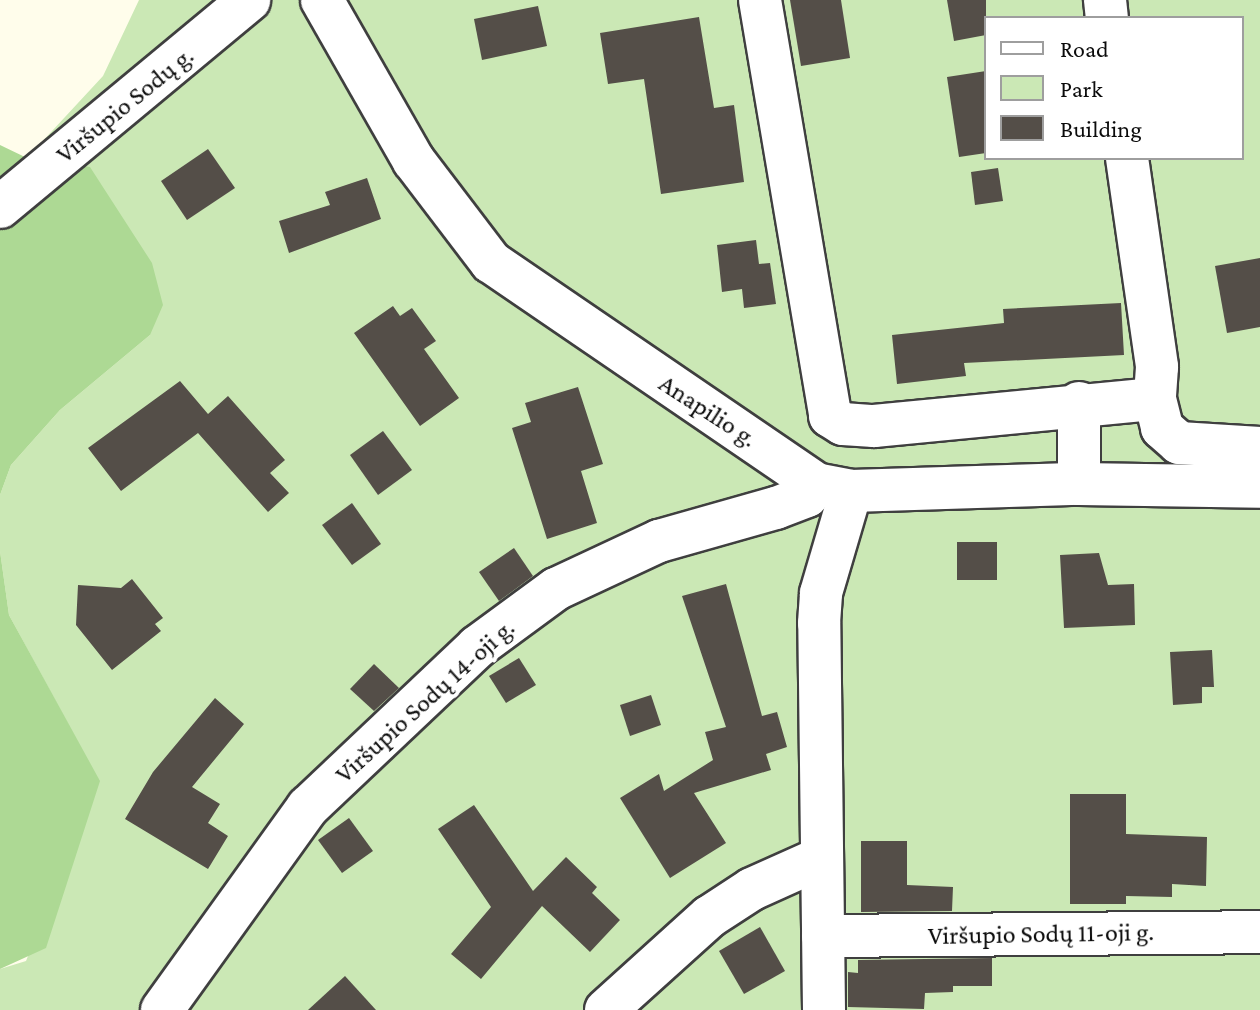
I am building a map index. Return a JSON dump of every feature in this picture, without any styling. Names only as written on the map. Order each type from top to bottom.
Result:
[{"type":"street","name":"Viršupio Sodų g.","points":[[0,207],[249,0]]},
{"type":"street","name":"Anapilio g.","points":[[322,0],[414,161],[491,262],[833,488]]},
{"type":"street","points":[[760,0],[830,416],[843,424],[874,426],[1079,403],[1155,399]]},
{"type":"street","points":[[1127,160],[1157,367],[1155,399],[1162,428],[1179,443],[1260,448]]},
{"type":"street","points":[[1079,403],[1079,484]]},
{"type":"street","points":[[824,1010],[821,593],[833,488],[1079,484],[1260,487]]},
{"type":"street","name":"Viršupio Sodų 14-oji g.","points":[[162,1010],[213,932],[308,807],[477,647],[556,589],[659,541],[833,488]]},
{"type":"street","points":[[606,1010],[709,917],[752,889],[821,858]]},
{"type":"street","name":"Viršupio Sodų 11-oji g.","points":[[823,936],[1260,932]]},
{"type":"green space","points":[[139,0],[1260,0],[1260,1010],[0,1010],[0,969],[26,961],[99,781],[9,615],[0,551],[0,495],[11,465],[60,410],[150,335],[27,158],[103,76]]},
{"type":"green space","points":[[0,145],[27,158],[90,167],[152,263],[163,305],[150,335],[60,410],[11,465],[0,495]]},
{"type":"green space","points":[[0,551],[9,615],[100,781],[46,948],[0,969]]},
{"type":"building","points":[[790,0],[841,0],[850,58],[801,66]]},
{"type":"building","points":[[947,0],[986,0],[984,35],[954,41]]},
{"type":"building","points":[[538,6],[547,46],[482,60],[474,19]]},
{"type":"building","points":[[699,17],[714,108],[734,105],[744,182],[661,194],[644,79],[608,84],[600,33]]},
{"type":"building","points":[[984,71],[984,153],[959,157],[947,77]]},
{"type":"building","points":[[208,149],[235,188],[187,220],[161,181]]},
{"type":"building","points":[[998,168],[1003,201],[975,205],[971,172]]},
{"type":"building","points":[[367,178],[381,219],[289,253],[279,221],[330,205],[325,192]]},
{"type":"building","points":[[756,240],[759,264],[770,263],[776,304],[744,308],[742,289],[722,292],[717,245]]},
{"type":"building","points":[[1260,258],[1260,327],[1227,333],[1215,266]]},
{"type":"building","points":[[1121,303],[1124,355],[964,363],[966,376],[897,384],[892,335],[1004,323],[1003,309]]},
{"type":"building","points":[[393,306],[400,316],[412,308],[436,341],[424,349],[459,398],[420,426],[354,333]]},
{"type":"building","points":[[180,381],[208,414],[228,396],[285,460],[270,473],[289,493],[268,512],[198,433],[121,491],[88,448]]},
{"type":"building","points":[[578,387],[603,464],[581,471],[597,523],[547,539],[512,428],[531,422],[525,403]]},
{"type":"building","points":[[383,431],[412,470],[378,495],[350,455]]},
{"type":"building","points":[[352,503],[381,544],[352,565],[322,525]]},
{"type":"building","points":[[957,542],[997,542],[997,580],[957,580]]},
{"type":"building","points":[[514,548],[533,576],[499,601],[479,572]]},
{"type":"building","points":[[1099,553],[1108,585],[1134,584],[1135,625],[1064,628],[1060,555]]},
{"type":"building","points":[[132,579],[163,618],[155,624],[161,631],[112,670],[76,625],[78,585],[121,588]]},
{"type":"building","points":[[726,584],[762,716],[777,712],[787,747],[766,754],[771,770],[694,793],[726,843],[670,878],[620,798],[659,774],[664,791],[713,760],[705,732],[726,727],[682,596]]},
{"type":"building","points":[[1212,650],[1214,687],[1202,687],[1202,703],[1173,705],[1170,652]]},
{"type":"building","points":[[519,658],[536,685],[506,703],[489,676]]},
{"type":"building","points":[[374,664],[399,688],[374,711],[350,689]]},
{"type":"building","points":[[651,695],[661,725],[630,736],[620,705]]},
{"type":"building","points":[[215,698],[244,724],[192,787],[220,804],[208,823],[228,836],[208,869],[125,819],[153,772]]},
{"type":"building","points":[[1070,794],[1126,794],[1126,834],[1207,837],[1206,886],[1172,884],[1172,897],[1126,896],[1126,904],[1070,904]]},
{"type":"building","points":[[474,805],[533,891],[566,857],[597,887],[592,893],[620,920],[590,952],[542,906],[481,979],[451,954],[491,907],[438,829]]},
{"type":"building","points":[[349,818],[373,851],[342,873],[318,840]]},
{"type":"building","points":[[861,841],[907,841],[907,885],[953,887],[952,911],[861,912]]},
{"type":"building","points":[[760,927],[785,971],[744,994],[719,951]]},
{"type":"building","points":[[992,958],[992,986],[953,986],[953,992],[925,993],[924,1009],[848,1007],[848,972],[858,973],[858,960]]},
{"type":"building","points":[[345,976],[376,1010],[308,1010]]}]
